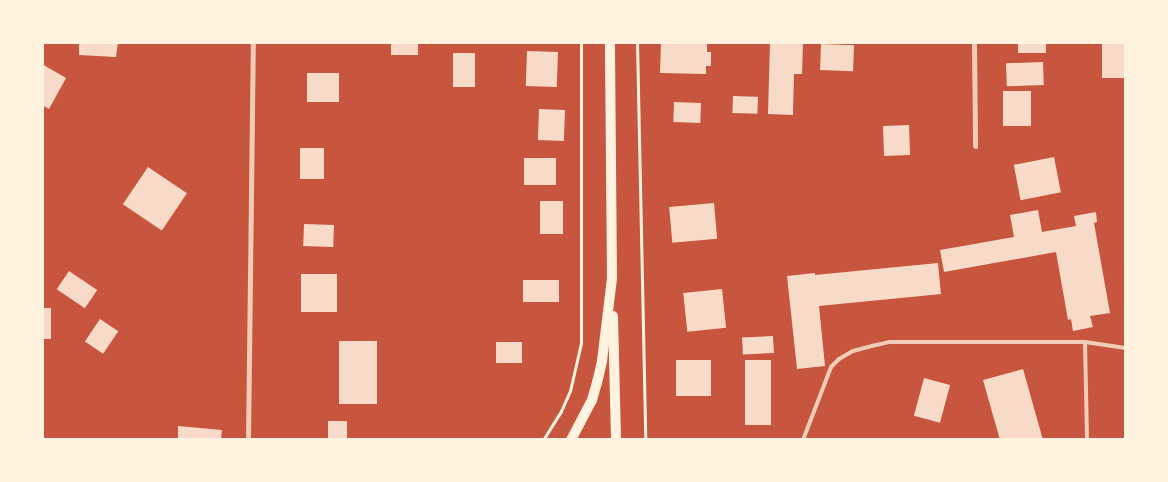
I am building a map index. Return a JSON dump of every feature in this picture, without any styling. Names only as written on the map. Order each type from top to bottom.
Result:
[{"type":"main road","points":[[610,42],[612,278],[616,440]]},
{"type":"main road","points":[[571,440],[592,400],[597,383],[602,361],[612,278]]},
{"type":"street","points":[[248,440],[253,42]]},
{"type":"street","points":[[974,42],[974,146]]},
{"type":"lane","points":[[803,440],[831,367],[839,359],[854,351],[889,342],[1085,342],[1126,348]]},
{"type":"lane","points":[[1085,342],[1087,440]]},
{"type":"path","points":[[543,440],[561,411],[570,391],[581,343],[581,42]]},
{"type":"path","points":[[637,42],[645,440]]},
{"type":"building","points":[[79,42],[118,42],[116,57],[79,55]]},
{"type":"building","points":[[391,42],[418,42],[418,55],[391,55]]},
{"type":"building","points":[[661,42],[707,43],[707,52],[711,52],[711,66],[706,66],[706,74],[660,73]]},
{"type":"building","points":[[770,42],[803,42],[802,74],[794,74],[793,115],[768,114]]},
{"type":"building","points":[[1018,42],[1046,42],[1046,53],[1018,53]]},
{"type":"building","points":[[1102,42],[1126,42],[1126,78],[1102,78]]},
{"type":"building","points":[[821,44],[854,45],[853,71],[820,70]]},
{"type":"building","points":[[527,51],[558,52],[557,87],[526,86]]},
{"type":"building","points":[[453,53],[475,53],[475,87],[453,87]]},
{"type":"building","points":[[1043,62],[1044,85],[1007,86],[1006,63]]},
{"type":"building","points":[[42,64],[66,78],[49,109],[42,105]]},
{"type":"building","points":[[307,73],[339,73],[339,102],[307,102]]},
{"type":"building","points":[[1003,91],[1031,91],[1031,126],[1003,126]]},
{"type":"building","points":[[733,96],[758,97],[757,114],[732,113]]},
{"type":"building","points":[[674,102],[701,103],[700,123],[673,122]]},
{"type":"building","points":[[539,109],[565,110],[564,141],[538,140]]},
{"type":"building","points":[[909,125],[910,155],[884,156],[883,126]]},
{"type":"building","points":[[300,148],[324,148],[324,179],[300,179]]},
{"type":"building","points":[[1054,157],[1061,192],[1021,200],[1014,165]]},
{"type":"building","points":[[524,158],[556,158],[556,185],[524,185]]},
{"type":"building","points":[[148,167],[187,193],[162,231],[123,204]]},
{"type":"building","points":[[540,201],[563,201],[563,234],[540,234]]},
{"type":"building","points":[[714,203],[717,239],[672,243],[669,207]]},
{"type":"building","points":[[1038,210],[1042,232],[1076,226],[1074,216],[1096,212],[1097,222],[1094,223],[1110,313],[1090,316],[1093,327],[1073,331],[1071,319],[1068,320],[1056,252],[944,272],[940,250],[1014,237],[1010,215]]},
{"type":"building","points":[[304,224],[334,225],[333,247],[303,246]]},
{"type":"building","points":[[938,263],[941,294],[819,306],[825,366],[797,369],[787,276],[815,273],[815,275]]},
{"type":"building","points":[[69,271],[97,290],[85,308],[57,289]]},
{"type":"building","points":[[301,274],[337,274],[337,312],[301,312]]},
{"type":"building","points":[[523,280],[559,280],[559,302],[523,302]]},
{"type":"building","points":[[722,289],[726,328],[687,332],[683,293]]},
{"type":"building","points":[[42,308],[51,308],[51,339],[42,339]]},
{"type":"building","points":[[100,319],[118,331],[103,354],[85,341]]},
{"type":"building","points":[[773,336],[774,353],[743,355],[742,338]]},
{"type":"building","points":[[339,341],[377,341],[377,404],[339,404]]},
{"type":"building","points":[[496,342],[522,342],[522,363],[496,363]]},
{"type":"building","points":[[676,360],[711,360],[711,396],[676,396]]},
{"type":"building","points":[[745,360],[771,360],[771,425],[745,425]]},
{"type":"building","points":[[1023,369],[1043,440],[1000,440],[983,380]]},
{"type":"building","points":[[924,378],[950,385],[940,423],[914,416]]},
{"type":"building","points":[[328,421],[347,421],[347,440],[328,440]]},
{"type":"building","points":[[178,426],[222,430],[221,440],[178,440]]}]
